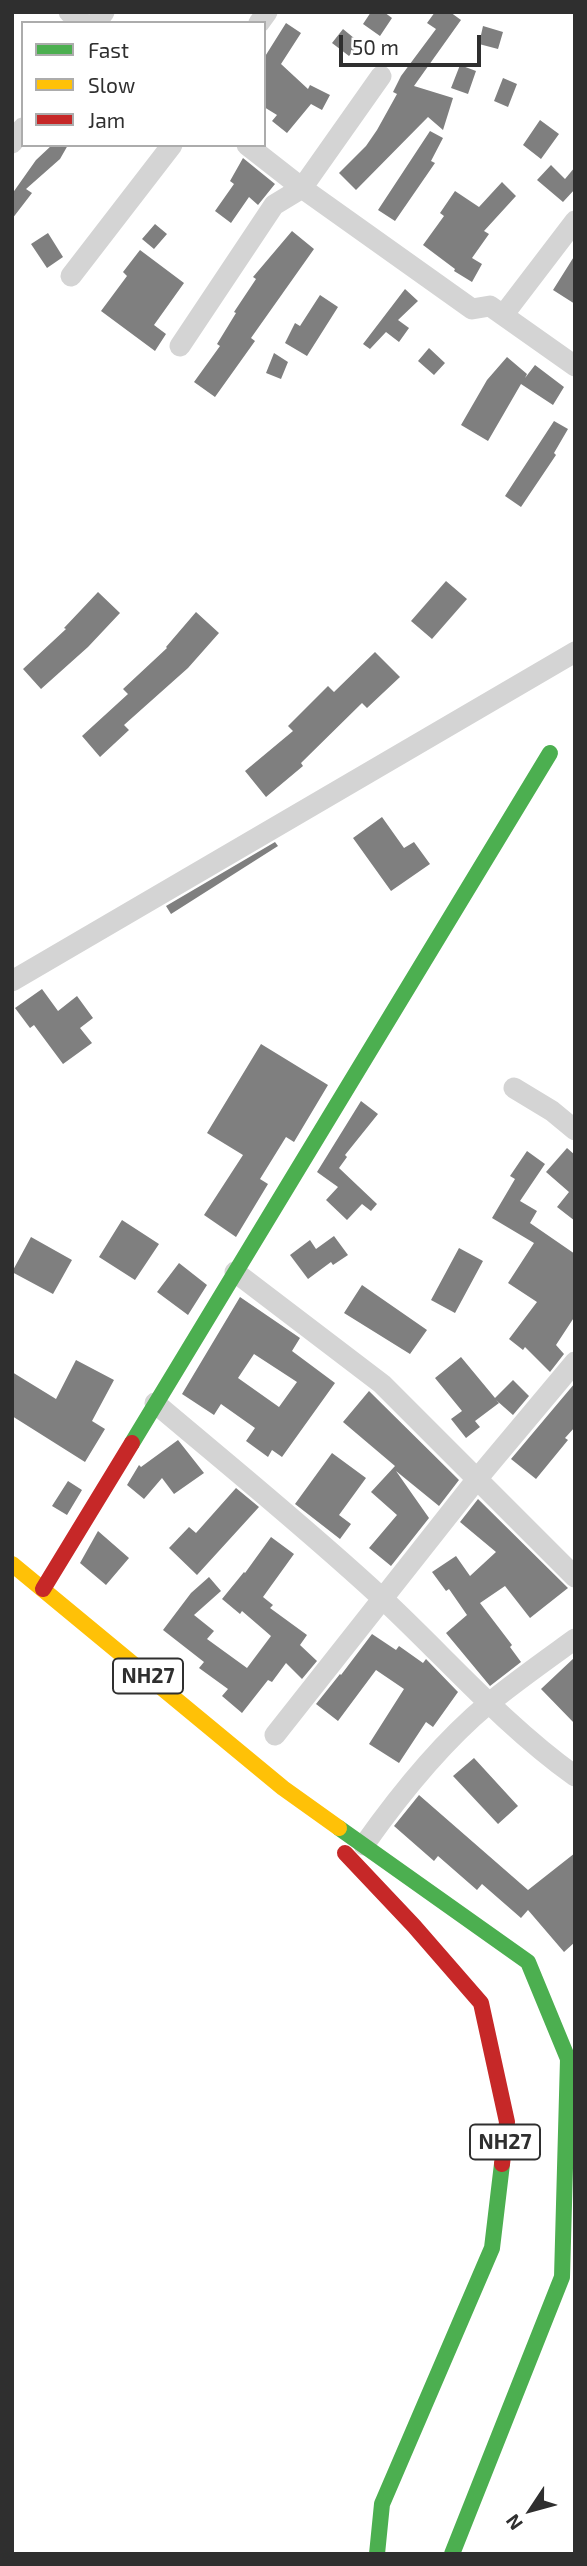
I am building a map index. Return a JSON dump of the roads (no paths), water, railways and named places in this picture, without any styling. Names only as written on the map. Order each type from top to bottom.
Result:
[{"type":"main road","points":[[43,1589],[550,753]]},
{"type":"main road","name":"NH27","points":[[12,1564],[283,1787],[528,1962],[571,2057],[562,2277],[452,2554]]},
{"type":"main road","name":"NH27","points":[[283,1787],[414,1926],[481,2003],[507,2122],[492,2248],[382,2504],[377,2554]]},
{"type":"street","points":[[180,346],[274,205],[302,188],[382,76]]},
{"type":"street","points":[[71,276],[170,147]]},
{"type":"street","points":[[250,147],[302,188],[472,309],[490,306],[575,366]]},
{"type":"street","points":[[504,314],[575,221]]},
{"type":"street","points":[[12,981],[575,652]]},
{"type":"street","points":[[514,1087],[552,1111],[575,1130]]},
{"type":"street","points":[[235,1272],[382,1384],[575,1577]]},
{"type":"street","points":[[275,1735],[477,1479],[575,1362]]},
{"type":"street","points":[[155,1403],[383,1600],[544,1754],[575,1776]]},
{"type":"street","points":[[364,1845],[435,1755],[488,1703],[575,1639]]}]
